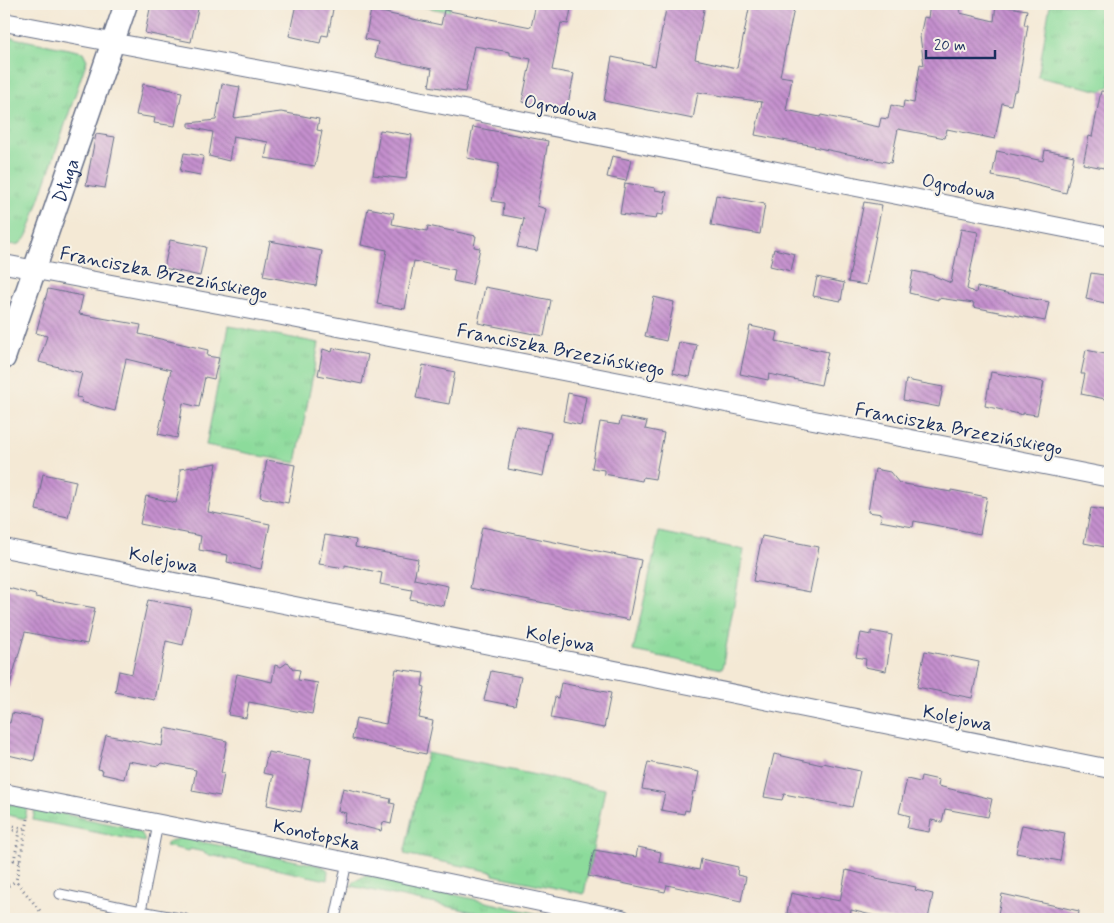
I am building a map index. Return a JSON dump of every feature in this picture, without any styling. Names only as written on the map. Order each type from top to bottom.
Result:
[{"type":"street","name":"Długa","points":[[4,358],[126,4]]},
{"type":"street","name":"Ogrodowa","points":[[4,22],[347,86],[1110,237]]},
{"type":"street","name":"Franciszka Brzezińskiego","points":[[4,264],[1110,478]]},
{"type":"street","name":"Kolejowa","points":[[4,548],[1110,769]]},
{"type":"street","name":"Konotopska","points":[[4,793],[622,919]]},
{"type":"lane","points":[[141,911],[158,824]]},
{"type":"lane","points":[[335,919],[347,862]]},
{"type":"lane","points":[[60,894],[185,919]]},
{"type":"path","points":[[4,888],[16,881],[25,848],[28,819]]},
{"type":"path","points":[[4,824],[27,829]]},
{"type":"path","points":[[4,828],[20,832],[14,860],[20,861]]},
{"type":"path","points":[[16,881],[41,912]]},
{"type":"green space","points":[[410,4],[451,4],[450,12]]},
{"type":"green space","points":[[1050,4],[1110,4],[1110,86],[1102,91],[1038,77]]},
{"type":"green space","points":[[9,37],[83,52],[87,60],[28,233],[21,243],[16,245],[4,243],[4,68]]},
{"type":"green space","points":[[229,326],[319,343],[296,463],[206,445]]},
{"type":"green space","points":[[659,532],[744,550],[722,669],[633,651]]},
{"type":"green space","points":[[427,753],[605,789],[584,894],[493,875],[493,872],[404,854]]},
{"type":"green space","points":[[4,803],[27,807],[25,819],[4,814]]},
{"type":"green space","points":[[35,808],[134,829],[142,834],[145,842],[33,820]]},
{"type":"green space","points":[[182,838],[322,866],[328,871],[327,880],[205,854],[204,852],[190,849],[189,851],[165,846],[170,841]]},
{"type":"green space","points":[[365,876],[373,876],[560,919],[507,919],[351,886],[355,881]]},
{"type":"building","points":[[151,4],[199,4],[191,42],[145,33]]},
{"type":"building","points":[[296,4],[333,9],[328,36],[322,35],[320,43],[289,36]]},
{"type":"building","points":[[536,4],[572,4],[568,24],[561,23],[552,70],[574,74],[567,109],[522,102],[531,59],[510,55],[510,52],[474,46],[465,92],[429,86],[432,69],[375,57],[378,42],[365,39],[371,10],[441,25],[444,10],[531,27]]},
{"type":"building","points":[[667,4],[705,4],[695,59],[737,68],[750,4],[795,4],[780,76],[792,78],[786,110],[879,127],[881,118],[888,119],[891,105],[903,108],[904,101],[914,103],[920,64],[924,65],[920,36],[924,17],[928,18],[930,4],[961,4],[960,13],[994,21],[996,5],[1027,10],[1024,25],[1028,25],[1017,91],[1014,91],[1011,105],[1002,103],[995,139],[947,129],[945,138],[898,129],[891,163],[755,135],[762,102],[698,92],[693,119],[604,101],[612,57],[655,66]]},
{"type":"building","points":[[143,84],[182,92],[175,126],[154,123],[155,118],[136,115]]},
{"type":"building","points":[[222,84],[240,87],[234,118],[281,112],[319,119],[317,130],[322,131],[315,166],[265,158],[268,142],[233,136],[229,161],[209,156],[213,132],[189,127],[189,123],[216,120]]},
{"type":"building","points":[[1101,91],[1110,92],[1110,163],[1105,162],[1104,168],[1083,164],[1089,136],[1092,137]]},
{"type":"building","points":[[473,127],[548,141],[537,206],[546,209],[537,251],[517,247],[524,219],[503,215],[504,203],[492,201],[499,164],[467,158]]},
{"type":"building","points":[[380,130],[412,135],[406,179],[373,175]]},
{"type":"building","points":[[96,134],[115,137],[105,188],[86,185]]},
{"type":"building","points":[[1045,150],[1074,156],[1066,193],[992,176],[997,151],[1043,161]]},
{"type":"building","points":[[184,153],[203,156],[200,175],[180,171]]},
{"type":"building","points":[[612,156],[631,160],[626,181],[607,177]]},
{"type":"building","points":[[625,183],[667,192],[663,215],[657,214],[656,219],[620,214]]},
{"type":"building","points":[[716,195],[765,204],[760,234],[711,225]]},
{"type":"building","points":[[864,202],[882,205],[866,285],[848,282]]},
{"type":"building","points":[[368,208],[394,213],[392,224],[427,231],[428,226],[476,236],[474,247],[480,248],[472,285],[453,281],[455,270],[414,261],[405,309],[377,304],[387,250],[361,245]]},
{"type":"building","points":[[961,229],[978,232],[967,289],[976,293],[977,287],[1049,302],[1045,321],[973,307],[974,303],[938,298],[938,300],[909,293],[913,271],[932,275],[951,283]]},
{"type":"building","points":[[170,240],[206,247],[200,276],[164,268]]},
{"type":"building","points":[[270,241],[322,251],[316,286],[263,276]]},
{"type":"building","points":[[774,249],[795,254],[791,271],[770,266]]},
{"type":"building","points":[[1091,273],[1110,276],[1110,304],[1086,299]]},
{"type":"building","points":[[817,277],[844,283],[841,301],[813,296]]},
{"type":"building","points":[[485,287],[551,300],[544,336],[478,323]]},
{"type":"building","points":[[48,289],[83,296],[79,314],[141,325],[139,334],[208,350],[207,356],[219,358],[214,379],[205,377],[199,407],[183,403],[177,438],[158,434],[171,370],[126,359],[115,411],[81,402],[82,398],[76,397],[82,373],[39,362],[47,336],[36,333]]},
{"type":"building","points":[[654,297],[674,302],[666,341],[645,336]]},
{"type":"building","points":[[750,326],[778,332],[776,341],[828,352],[821,385],[769,374],[768,380],[740,374]]},
{"type":"building","points":[[679,342],[697,345],[690,377],[673,373]]},
{"type":"building","points":[[333,348],[368,355],[362,384],[318,375],[323,349],[332,352]]},
{"type":"building","points":[[1086,350],[1110,355],[1110,400],[1081,394],[1085,374],[1081,374]]},
{"type":"building","points":[[423,365],[455,372],[449,404],[416,398]]},
{"type":"building","points":[[991,372],[1044,382],[1037,415],[1023,413],[1023,415],[985,406]]},
{"type":"building","points":[[906,380],[943,387],[939,407],[903,400]]},
{"type":"building","points":[[568,393],[586,397],[581,425],[563,421]]},
{"type":"building","points":[[621,417],[647,422],[645,429],[664,433],[655,479],[643,477],[642,481],[604,474],[604,470],[592,468],[600,422],[619,425]]},
{"type":"building","points":[[516,426],[551,433],[543,476],[508,469]]},
{"type":"building","points":[[267,460],[295,465],[288,503],[260,497]]},
{"type":"building","points":[[217,463],[208,512],[270,524],[261,569],[227,562],[228,555],[199,550],[201,536],[140,524],[146,496],[176,503],[180,482],[180,469]]},
{"type":"building","points":[[875,469],[890,472],[899,483],[987,497],[980,534],[914,521],[913,527],[880,521],[882,514],[868,512]]},
{"type":"building","points":[[43,474],[76,481],[68,517],[36,510]]},
{"type":"building","points":[[1091,508],[1110,511],[1110,548],[1084,543]]},
{"type":"building","points":[[482,527],[641,560],[629,620],[470,588]]},
{"type":"building","points":[[325,535],[356,540],[355,547],[418,559],[414,579],[448,586],[444,606],[410,599],[412,590],[380,584],[382,573],[345,565],[345,568],[319,564]]},
{"type":"building","points":[[762,536],[819,547],[810,592],[753,581]]},
{"type":"building","points":[[4,587],[36,595],[35,597],[95,608],[87,644],[25,632],[9,688],[4,687]]},
{"type":"building","points":[[148,600],[191,608],[183,645],[166,641],[155,700],[115,692],[119,671],[132,674]]},
{"type":"building","points":[[871,631],[892,635],[886,671],[865,667],[866,659],[856,657],[861,633],[871,635]]},
{"type":"building","points":[[925,651],[979,662],[972,698],[917,687]]},
{"type":"building","points":[[288,662],[293,669],[300,670],[298,680],[318,683],[312,714],[249,702],[246,718],[228,715],[237,674],[272,682],[275,665],[281,667]]},
{"type":"building","points":[[396,669],[424,673],[422,686],[425,687],[419,718],[433,721],[426,754],[352,739],[356,718],[386,724]]},
{"type":"building","points":[[491,671],[521,677],[515,706],[484,700]]},
{"type":"building","points":[[561,683],[611,693],[604,728],[551,718],[555,697],[558,698]]},
{"type":"building","points":[[12,713],[42,719],[34,761],[4,754],[4,722],[10,723]]},
{"type":"building","points":[[165,728],[227,741],[221,773],[224,773],[220,796],[192,791],[196,770],[162,763],[159,766],[128,761],[124,779],[102,774],[103,770],[98,769],[106,735],[162,746]]},
{"type":"building","points":[[268,752],[311,760],[301,812],[267,805],[273,775],[263,773]]},
{"type":"building","points":[[774,754],[860,771],[852,807],[784,794],[782,800],[764,797]]},
{"type":"building","points":[[648,762],[699,772],[689,811],[685,810],[684,814],[661,810],[665,793],[642,789]]},
{"type":"building","points":[[921,776],[939,780],[938,786],[992,799],[988,817],[945,809],[942,822],[931,820],[929,832],[907,828],[910,816],[899,813],[907,779],[920,782]]},
{"type":"building","points":[[343,788],[391,799],[390,803],[395,804],[391,824],[383,822],[381,831],[344,822],[346,813],[338,811]]},
{"type":"building","points":[[1022,825],[1065,833],[1060,861],[1016,853]]},
{"type":"building","points":[[638,847],[661,852],[659,862],[699,870],[701,859],[738,867],[737,875],[746,877],[741,901],[667,885],[665,892],[588,876],[594,850],[636,857]]},
{"type":"building","points":[[846,870],[876,877],[876,879],[916,887],[915,890],[933,894],[928,919],[887,919],[851,910],[850,919],[819,919],[787,913],[791,893],[818,899],[819,897],[840,901]]},
{"type":"building","points":[[1002,894],[1079,911],[1078,919],[997,919]]}]
